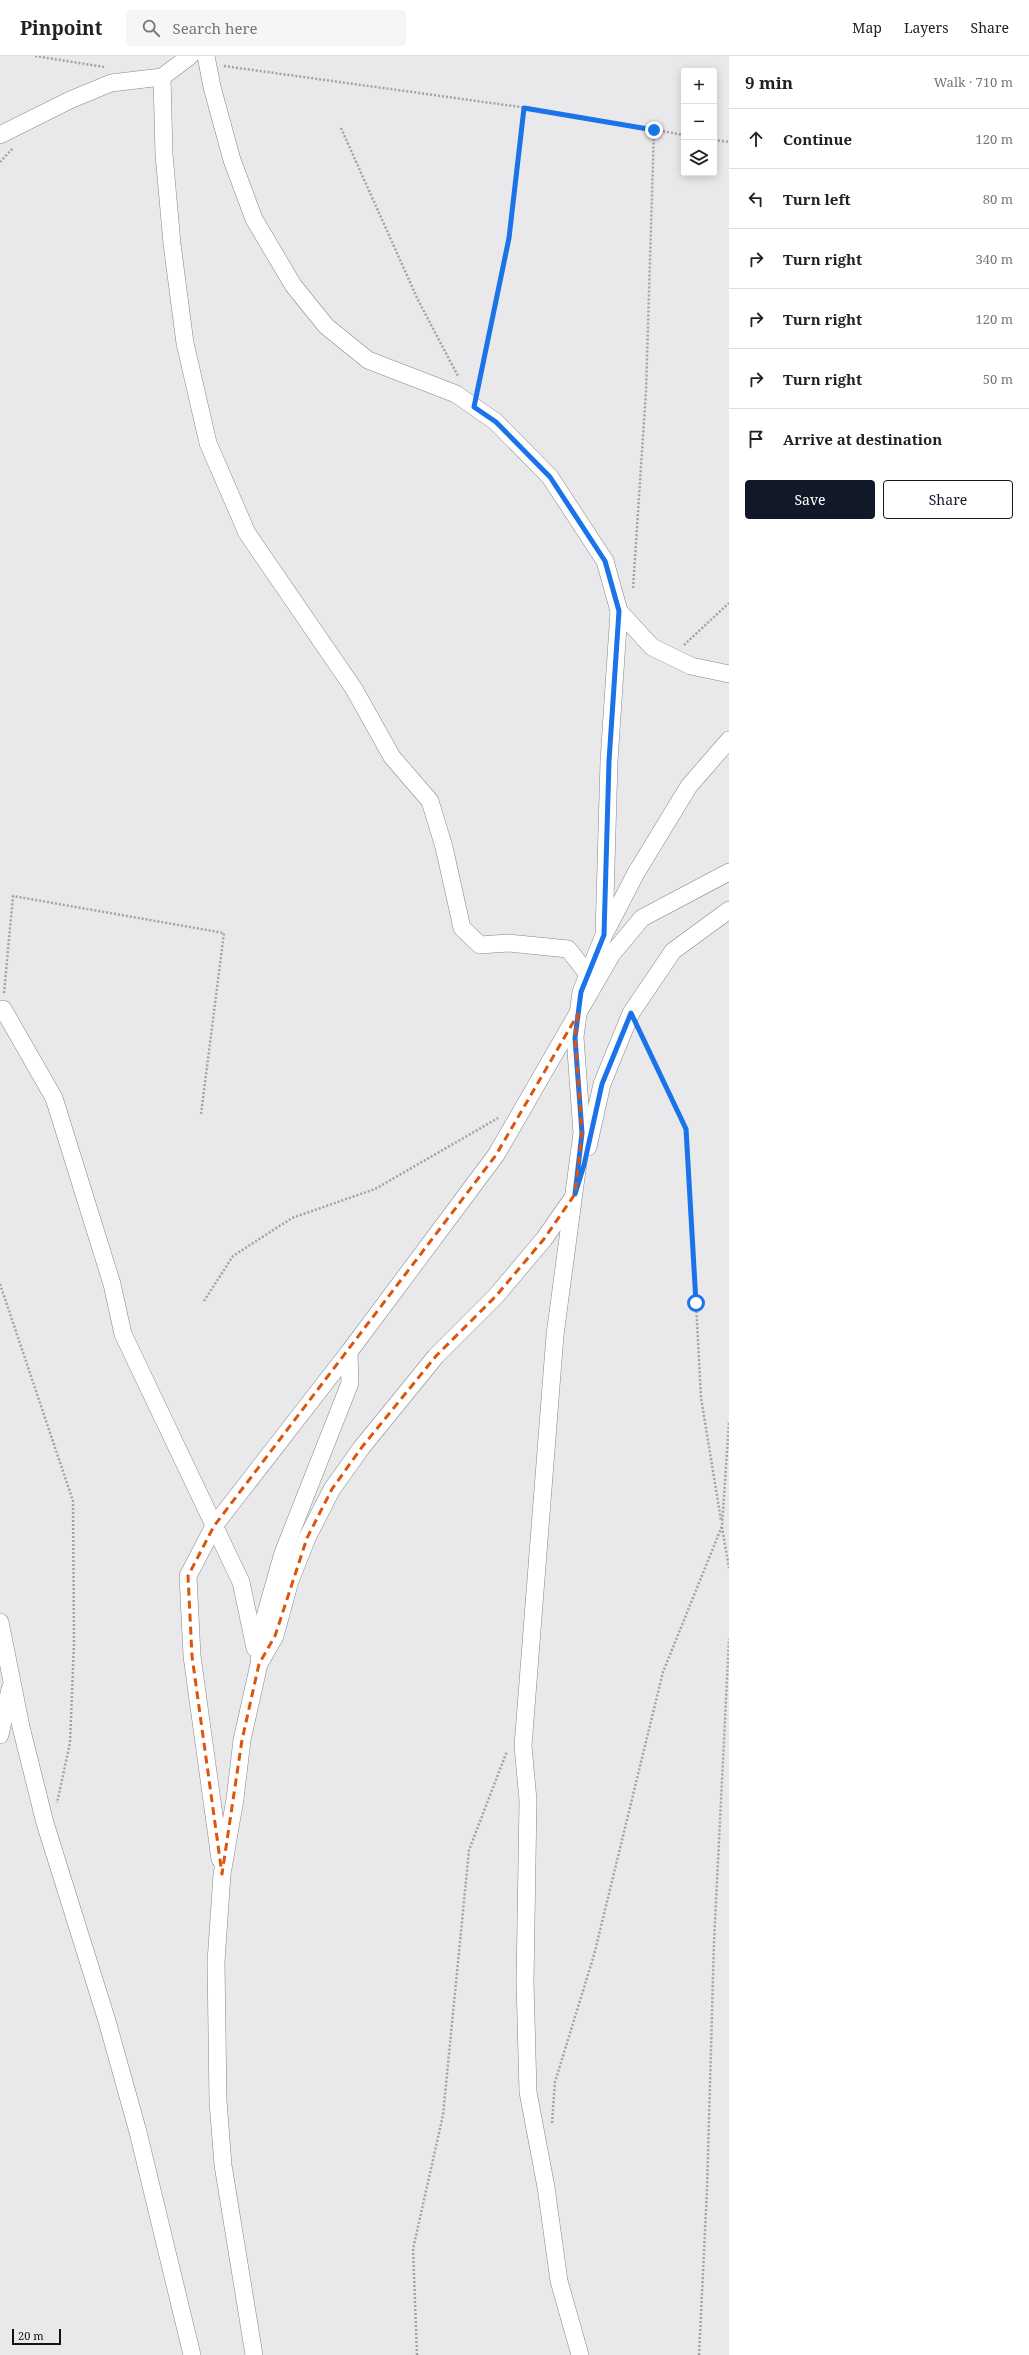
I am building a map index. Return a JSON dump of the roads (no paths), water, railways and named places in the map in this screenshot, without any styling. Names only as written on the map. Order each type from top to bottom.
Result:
[{"type":"street","points":[[0,135],[70,100],[111,83],[162,77],[190,56]]},
{"type":"street","points":[[207,60],[232,160],[254,219],[293,285],[326,326],[368,360],[456,394],[496,422],[550,477],[605,561],[619,611],[609,761],[604,935]]},
{"type":"street","points":[[162,77],[164,154],[172,244],[185,343],[208,443],[247,533],[354,689],[392,757],[430,801],[444,846],[462,928],[480,945],[508,943],[568,949],[587,973]]},
{"type":"street","points":[[619,611],[652,647],[691,666],[729,674]]},
{"type":"street","points":[[580,2355],[559,2282],[546,2187],[528,2092],[525,1982],[528,1800],[523,1746],[555,1335],[562,1269],[575,1194],[582,1133],[575,1038],[581,992],[587,973],[604,935],[636,873],[689,786],[729,740]]},
{"type":"street","points":[[222,1874],[192,1656],[188,1576],[214,1526],[349,1352],[496,1155],[612,954],[642,918],[729,872]]},
{"type":"street","points":[[259,1664],[275,1636],[290,1581],[307,1538],[332,1489],[362,1446],[436,1356],[496,1296],[544,1239],[575,1194],[584,1165],[602,1084],[631,1013],[673,951],[729,910]]},
{"type":"street","points":[[3,1009],[54,1098],[112,1284],[123,1334],[240,1582],[259,1664]]},
{"type":"street","points":[[254,2355],[223,2166],[218,2101],[216,1962],[222,1874],[235,1799],[242,1740],[259,1664],[262,1627],[283,1553],[350,1383],[349,1352]]},
{"type":"street","points":[[0,1622],[12,1683],[44,1823],[107,2021],[138,2132],[192,2355]]},
{"type":"street","points":[[0,1735],[12,1683]]}]
